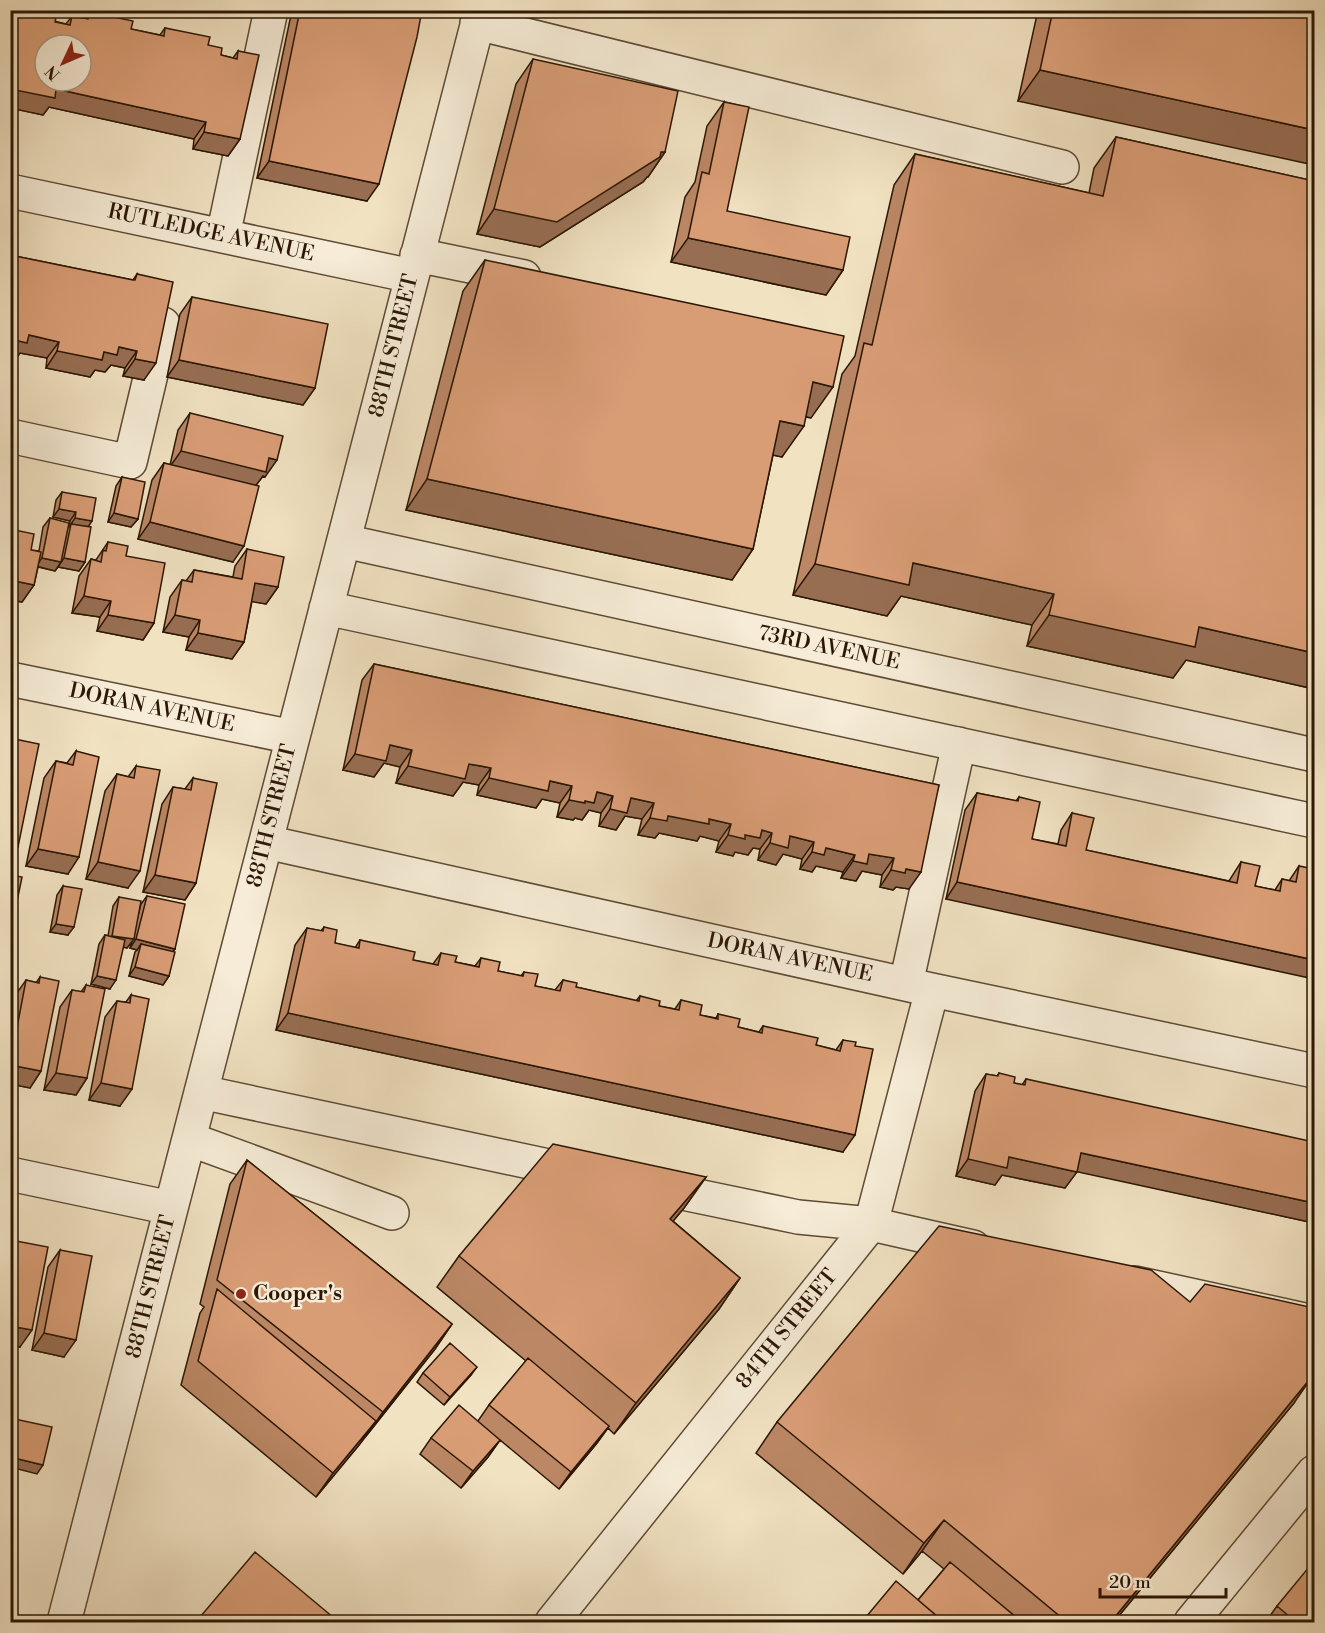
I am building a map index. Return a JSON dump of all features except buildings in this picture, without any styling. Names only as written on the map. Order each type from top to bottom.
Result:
[{"type":"street","points":[[224,236],[271,10]]},
{"type":"street","points":[[479,17],[1062,166]]},
{"type":"street","name":"88TH STREET","points":[[64,1623],[479,17]]},
{"type":"street","name":"RUTLEDGE AVENUE","points":[[10,191],[224,236],[415,265],[551,282]]},
{"type":"street","points":[[10,436],[130,462],[170,295]]},
{"type":"street","name":"73RD AVENUE","points":[[344,541],[1314,755]]},
{"type":"street","points":[[326,608],[1314,821]]},
{"type":"street","name":"DORAN AVENUE","points":[[10,679],[293,737]]},
{"type":"street","name":"84TH STREET","points":[[552,1623],[871,1224],[919,987],[959,744]]},
{"type":"street","name":"DORAN AVENUE","points":[[266,842],[919,987],[1314,1071]]},
{"type":"street","points":[[201,1092],[798,1217],[871,1224],[1004,1254]]},
{"type":"street","points":[[189,1139],[392,1213]]},
{"type":"street","points":[[10,1174],[171,1208]]},
{"type":"street","points":[[1108,1277],[1314,1322]]},
{"type":"street","points":[[1191,1623],[1314,1472]]},
{"type":"place","name":"Cooper's","points":[[241,1294]]}]
